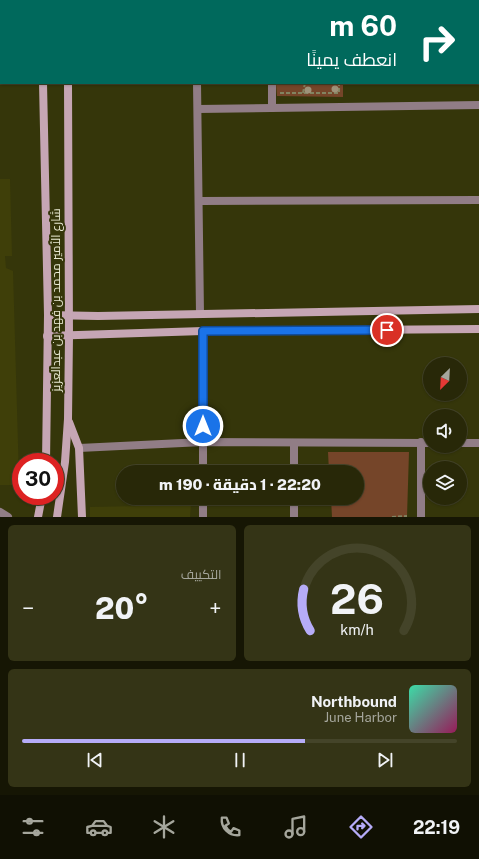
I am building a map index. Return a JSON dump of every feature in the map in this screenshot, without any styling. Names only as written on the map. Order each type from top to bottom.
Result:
[{"type":"main road","name":"شارع الأمير محمد بن فهد بن عبدالعزيز","points":[[43,84],[48,315],[46,453]]},
{"type":"main road","name":"شارع الأمير محمد بن فهد بن عبدالعزيز","points":[[57,517],[65,462],[68,419],[68,84]]},
{"type":"main road","points":[[48,315],[69,316],[479,309]]},
{"type":"main road","points":[[47,336],[203,331],[479,329]]},
{"type":"main road","points":[[68,419],[79,448],[82,517]]},
{"type":"main road","points":[[38,517],[40,505]]},
{"type":"street","points":[[197,84],[200,201],[200,314]]},
{"type":"street","points":[[272,108],[275,85]]},
{"type":"street","points":[[198,109],[479,105]]},
{"type":"street","points":[[200,201],[479,200]]},
{"type":"street","points":[[203,331],[203,465]]},
{"type":"street","points":[[79,448],[203,442],[421,442],[421,517]]},
{"type":"street","points":[[294,443],[294,465]]},
{"type":"street","points":[[467,443],[479,443]]},
{"type":"street","points":[[203,505],[203,517]]},
{"type":"street","points":[[294,505],[294,517]]},
{"type":"street","points":[[0,512],[8,517]]},
{"type":"path","points":[[304,93],[305,84]]},
{"type":"path","points":[[275,85],[278,93],[339,93],[339,84]]},
{"type":"path","points":[[392,517],[407,516]]},
{"type":"shaded area","points":[[276,84],[343,84],[343,97],[277,96]]},
{"type":"shaded area","points":[[0,179],[10,179],[12,256],[5,256],[6,268],[13,271],[18,453],[12,453],[12,485],[0,485]]},
{"type":"shaded area","points":[[328,452],[409,452],[407,517],[332,517],[331,505],[364,505],[364,465],[329,465]]},
{"type":"shaded area","points":[[191,505],[190,517],[90,517],[90,507]]},
{"type":"route","points":[[203,426],[203,331],[387,330]]}]
